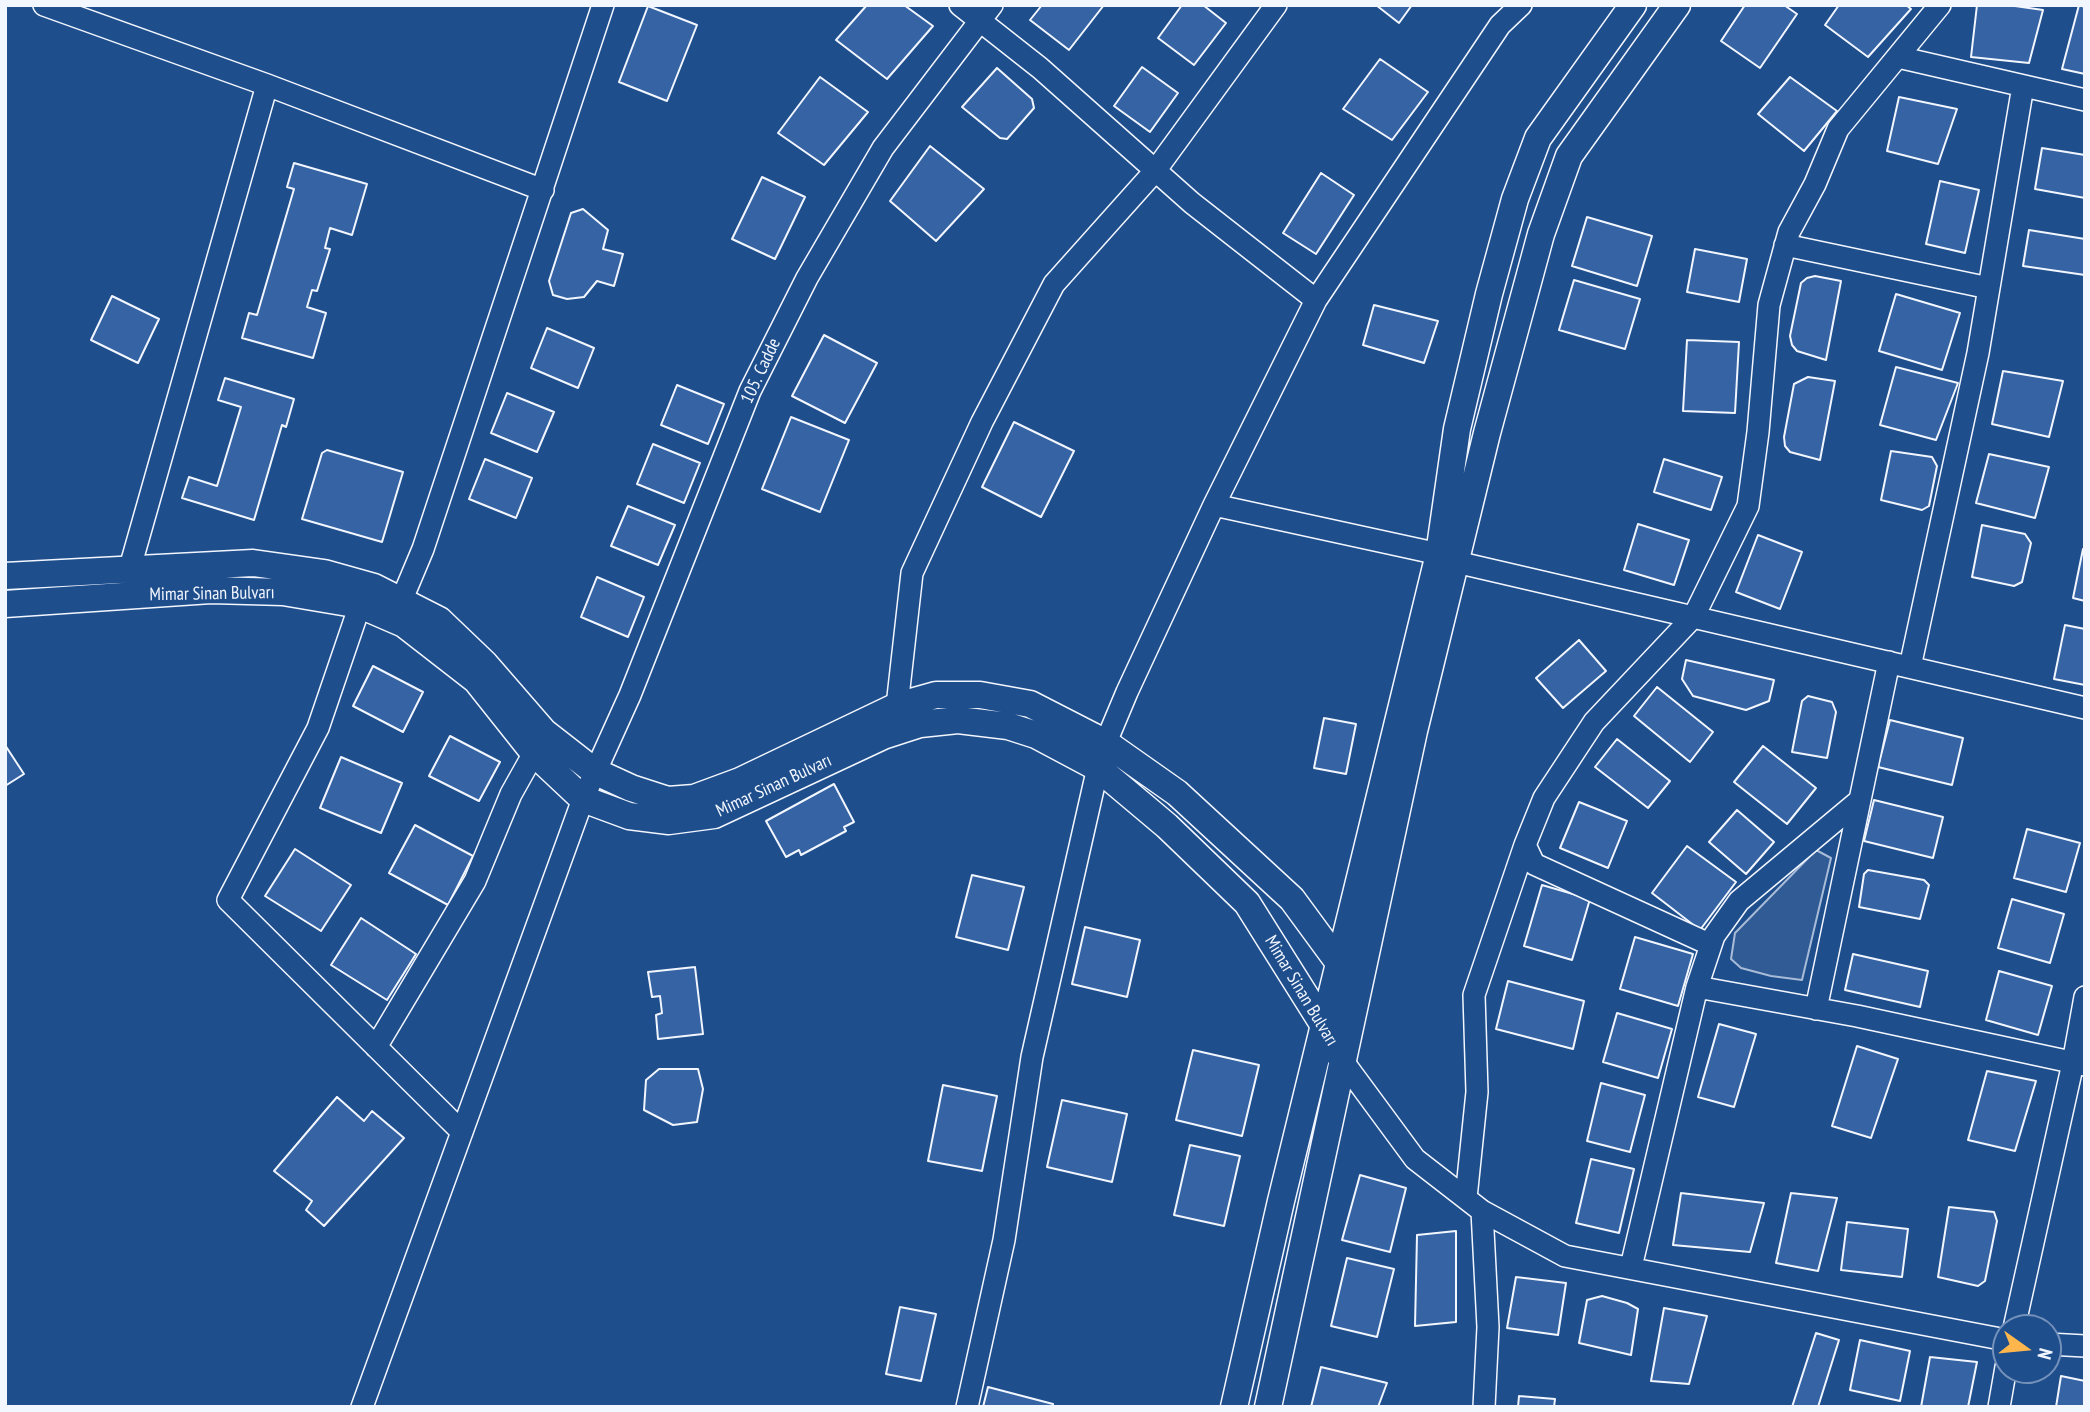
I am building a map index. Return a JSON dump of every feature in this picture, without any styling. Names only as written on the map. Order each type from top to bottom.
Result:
[{"type":"main road","points":[[1268,1407],[1414,731],[1447,558],[1457,429],[1489,294],[1515,199],[1538,138],[1633,5]]},
{"type":"main road","points":[[1234,1407],[1339,963],[1447,558],[1487,433],[1538,248],[1569,156],[1677,5]]},
{"type":"main road","name":"Mimar Sinan Bulvarı","points":[[5,576],[253,563],[324,573],[374,587],[439,620],[485,664],[544,732],[594,771],[631,788],[668,800],[694,798],[740,781],[897,706],[936,695],[980,695],[1030,704],[1106,743],[1177,793],[1292,898],[1339,963],[1353,1007]]},
{"type":"main road","name":"Mimar Sinan Bulvarı","points":[[5,604],[211,590],[283,592],[360,605],[404,624],[475,681],[534,754],[583,799],[629,816],[668,821],[714,815],[883,736],[920,724],[958,720],[1007,726],[1037,735],[1098,768],[1167,826],[1247,903],[1324,1024],[1342,1060]]},
{"type":"street","points":[[44,5],[267,85],[543,190]]},
{"type":"street","points":[[402,599],[423,549],[603,5]]},
{"type":"street","points":[[960,5],[987,13],[1040,68],[1155,171],[1316,300]]},
{"type":"street","points":[[897,706],[912,573],[982,422],[1054,284],[1155,171],[1276,5]]},
{"type":"street","points":[[967,1407],[1004,1240],[1032,1057],[1106,743],[1214,505],[1316,300],[1500,25],[1521,5]]},
{"type":"street","points":[[1484,1407],[1488,1327],[1474,1205],[1477,1092],[1474,995],[1525,845],[1545,798],[1594,722],[1694,616],[1748,506],[1758,432],[1769,305],[1789,232],[1815,184],[1839,129],[1940,5]]},
{"type":"street","name":"105. Cadde","points":[[362,1407],[583,799],[630,695],[750,391],[807,278],[883,148],[987,13]]},
{"type":"street","points":[[1898,57],[2085,100]]},
{"type":"street","points":[[129,571],[267,85]]},
{"type":"street","points":[[1816,1009],[1860,800],[1899,665],[1978,353],[2023,86]]},
{"type":"street","points":[[1785,245],[1989,288]]},
{"type":"street","points":[[1214,505],[2085,708]]},
{"type":"street","points":[[360,605],[318,728],[228,900],[462,1132]]},
{"type":"street","points":[[376,1047],[475,881],[511,794],[534,754]]},
{"type":"street","points":[[1631,1267],[1697,987],[1714,936],[1739,901],[1860,800]]},
{"type":"street","points":[[1525,845],[1534,864],[1711,946]]},
{"type":"street","points":[[1697,987],[2079,1064]]},
{"type":"street","points":[[2017,1314],[2079,1064],[2085,997]]},
{"type":"street","points":[[1342,1060],[1415,1159],[1474,1205],[1564,1256],[1992,1337]]},
{"type":"street","points":[[2062,1344],[2085,1346]]},
{"type":"street","points":[[1999,1407],[2003,1384]]},
{"type":"shaded area","points":[[1816,850],[1831,858],[1802,980],[1741,968],[1731,959],[1735,933]]},
{"type":"building","points":[[867,5],[904,5],[933,26],[887,79],[836,40]]},
{"type":"building","points":[[1042,5],[1104,5],[1069,50],[1030,20]]},
{"type":"building","points":[[1182,5],[1203,5],[1226,23],[1194,65],[1158,38]]},
{"type":"building","points":[[1376,5],[1412,5],[1399,23]]},
{"type":"building","points":[[1745,5],[1784,5],[1797,14],[1760,68],[1721,41]]},
{"type":"building","points":[[1839,5],[1906,5],[1911,9],[1868,57],[1825,25]]},
{"type":"building","points":[[1977,5],[2008,5],[2043,10],[2029,63],[1971,57]]},
{"type":"building","points":[[2079,5],[2085,7],[2085,74],[2062,69]]},
{"type":"building","points":[[648,6],[697,25],[667,101],[619,82]]},
{"type":"building","points":[[1380,59],[1428,92],[1392,140],[1343,109]]},
{"type":"building","points":[[1142,67],[1178,93],[1150,132],[1114,106]]},
{"type":"building","points":[[997,68],[1032,99],[1034,108],[1007,139],[1000,138],[962,107]]},
{"type":"building","points":[[820,77],[868,112],[824,165],[778,133]]},
{"type":"building","points":[[1790,77],[1837,111],[1804,151],[1758,114]]},
{"type":"building","points":[[1899,97],[1957,109],[1938,164],[1887,151]]},
{"type":"building","points":[[930,146],[984,189],[936,241],[890,201]]},
{"type":"building","points":[[2042,148],[2085,155],[2085,198],[2035,189]]},
{"type":"building","points":[[294,163],[367,184],[352,235],[330,228],[325,248],[330,249],[317,291],[312,290],[307,307],[326,313],[313,358],[242,338],[249,313],[257,315],[294,189],[287,187]]},
{"type":"building","points":[[1321,173],[1354,195],[1316,254],[1283,233]]},
{"type":"building","points":[[762,177],[805,197],[775,259],[732,239]]},
{"type":"building","points":[[1940,181],[1979,190],[1965,253],[1926,244]]},
{"type":"building","points":[[583,209],[608,230],[603,249],[623,254],[614,286],[597,281],[584,297],[567,299],[553,295],[549,281],[571,213]]},
{"type":"building","points":[[1587,217],[1652,236],[1637,286],[1572,266]]},
{"type":"building","points":[[2029,230],[2085,239],[2085,275],[2023,266]]},
{"type":"building","points":[[1695,249],[1747,259],[1739,302],[1687,292]]},
{"type":"building","points":[[1815,276],[1841,281],[1826,360],[1797,351],[1790,336],[1801,283]]},
{"type":"building","points":[[1574,280],[1640,299],[1625,349],[1559,330]]},
{"type":"building","points":[[1896,294],[1960,313],[1942,370],[1879,351]]},
{"type":"building","points":[[112,296],[159,319],[138,363],[91,340]]},
{"type":"building","points":[[1374,305],[1438,321],[1424,363],[1363,345]]},
{"type":"building","points":[[547,328],[594,348],[578,388],[531,368]]},
{"type":"building","points":[[824,335],[877,363],[845,423],[792,396]]},
{"type":"building","points":[[1687,340],[1739,342],[1735,413],[1683,411]]},
{"type":"building","points":[[1896,367],[1958,383],[1936,440],[1880,425]]},
{"type":"building","points":[[2003,371],[2063,381],[2049,437],[1992,424]]},
{"type":"building","points":[[1808,377],[1835,381],[1820,460],[1790,452],[1785,446],[1784,437],[1794,384]]},
{"type":"building","points":[[225,378],[294,399],[286,427],[282,425],[254,520],[182,498],[189,477],[217,486],[241,407],[218,400]]},
{"type":"building","points":[[677,385],[724,404],[708,444],[661,425]]},
{"type":"building","points":[[507,393],[554,412],[537,452],[491,433]]},
{"type":"building","points":[[791,417],[849,440],[820,512],[762,489]]},
{"type":"building","points":[[1014,422],[1074,451],[1041,517],[982,487]]},
{"type":"building","points":[[653,444],[700,463],[684,503],[637,484]]},
{"type":"building","points":[[327,450],[403,472],[382,542],[302,519],[322,453]]},
{"type":"building","points":[[1891,451],[1932,457],[1937,466],[1929,506],[1922,510],[1881,500]]},
{"type":"building","points":[[1989,454],[2049,467],[2035,518],[1976,503]]},
{"type":"building","points":[[485,459],[532,478],[516,518],[469,499]]},
{"type":"building","points":[[1664,459],[1722,477],[1711,510],[1654,492]]},
{"type":"building","points":[[628,506],[675,525],[658,565],[611,546]]},
{"type":"building","points":[[1638,524],[1689,540],[1674,585],[1624,570]]},
{"type":"building","points":[[1982,525],[2025,534],[2031,543],[2022,582],[2014,586],[1972,577]]},
{"type":"building","points":[[1758,535],[1802,552],[1780,609],[1736,592]]},
{"type":"building","points":[[2083,549],[2085,550],[2085,601],[2073,598]]},
{"type":"building","points":[[597,577],[644,597],[628,637],[581,617]]},
{"type":"building","points":[[2065,625],[2085,629],[2085,685],[2054,679]]},
{"type":"building","points":[[1579,640],[1606,671],[1563,708],[1536,678]]},
{"type":"building","points":[[1686,660],[1774,680],[1769,701],[1746,710],[1693,696],[1682,679]]},
{"type":"building","points":[[373,666],[423,692],[403,732],[353,706]]},
{"type":"building","points":[[1657,687],[1713,732],[1690,762],[1634,716]]},
{"type":"building","points":[[1808,696],[1832,702],[1836,712],[1827,758],[1792,752],[1802,701]]},
{"type":"building","points":[[1324,718],[1356,724],[1346,774],[1314,768]]},
{"type":"building","points":[[1890,720],[1963,738],[1952,785],[1878,767]]},
{"type":"building","points":[[450,736],[500,762],[479,801],[429,776]]},
{"type":"building","points":[[1617,739],[1670,781],[1648,808],[1595,767]]},
{"type":"building","points":[[5,745],[24,774],[5,786]]},
{"type":"building","points":[[1763,746],[1816,788],[1787,824],[1734,782]]},
{"type":"building","points":[[341,757],[402,783],[381,833],[320,808]]},
{"type":"building","points":[[834,784],[854,822],[844,827],[846,831],[801,855],[799,850],[786,857],[766,821]]},
{"type":"building","points":[[1874,800],[1943,817],[1933,858],[1864,841]]},
{"type":"building","points":[[1579,802],[1627,821],[1608,868],[1560,848]]},
{"type":"building","points":[[1737,810],[1774,842],[1746,874],[1709,842]]},
{"type":"building","points":[[415,825],[473,856],[448,905],[389,873]]},
{"type":"building","points":[[2027,829],[2080,843],[2066,892],[2014,878]]},
{"type":"building","points":[[1687,846],[1736,882],[1700,930],[1652,893]]},
{"type":"building","points":[[295,849],[351,885],[321,931],[265,896]]},
{"type":"building","points":[[1868,870],[1924,880],[1929,885],[1920,919],[1859,907],[1864,874]]},
{"type":"building","points":[[972,875],[1024,887],[1008,950],[956,937]]},
{"type":"building","points":[[1542,885],[1590,899],[1572,960],[1524,946]]},
{"type":"building","points":[[2012,899],[2064,914],[2050,963],[1998,948]]},
{"type":"building","points":[[361,918],[416,954],[387,1000],[331,965]]},
{"type":"building","points":[[1085,927],[1140,940],[1127,997],[1072,984]]},
{"type":"building","points":[[1635,937],[1693,954],[1678,1006],[1620,989]]},
{"type":"building","points":[[1853,954],[1928,971],[1920,1007],[1845,990]]},
{"type":"building","points":[[695,967],[703,1034],[658,1039],[656,1015],[662,1013],[660,996],[652,997],[648,972]]},
{"type":"building","points":[[1999,971],[2052,986],[2038,1035],[1986,1020]]},
{"type":"building","points":[[1508,981],[1584,1001],[1573,1049],[1496,1029]]},
{"type":"building","points":[[1617,1013],[1672,1029],[1658,1078],[1603,1062]]},
{"type":"building","points":[[1719,1024],[1756,1034],[1734,1107],[1698,1097]]},
{"type":"building","points":[[1857,1046],[1898,1059],[1871,1138],[1832,1126]]},
{"type":"building","points":[[1193,1050],[1259,1065],[1242,1136],[1176,1120]]},
{"type":"building","points":[[659,1069],[698,1069],[703,1089],[697,1122],[673,1125],[644,1110],[646,1080]]},
{"type":"building","points":[[1987,1071],[2036,1081],[2015,1151],[1968,1140]]},
{"type":"building","points":[[1601,1083],[1645,1095],[1630,1152],[1587,1141]]},
{"type":"building","points":[[943,1085],[997,1096],[982,1171],[928,1161]]},
{"type":"building","points":[[337,1097],[364,1121],[372,1111],[404,1138],[324,1226],[306,1210],[312,1201],[274,1171]]},
{"type":"building","points":[[1062,1100],[1127,1114],[1112,1182],[1047,1167]]},
{"type":"building","points":[[1190,1145],[1240,1156],[1224,1226],[1174,1215]]},
{"type":"building","points":[[1591,1159],[1634,1169],[1619,1233],[1576,1223]]},
{"type":"building","points":[[1360,1175],[1406,1188],[1390,1252],[1342,1240]]},
{"type":"building","points":[[1681,1193],[1764,1203],[1750,1252],[1673,1245]]},
{"type":"building","points":[[1791,1193],[1837,1198],[1818,1271],[1776,1263]]},
{"type":"building","points":[[1949,1207],[1994,1212],[1997,1221],[1985,1281],[1978,1286],[1938,1277]]},
{"type":"building","points":[[1847,1222],[1908,1229],[1902,1277],[1841,1270]]},
{"type":"building","points":[[1456,1231],[1456,1322],[1415,1326],[1417,1235]]},
{"type":"building","points":[[1347,1258],[1394,1269],[1377,1337],[1331,1326]]},
{"type":"building","points":[[1516,1277],[1566,1283],[1558,1335],[1507,1328]]},
{"type":"building","points":[[1602,1296],[1638,1309],[1631,1355],[1579,1343],[1587,1300]]},
{"type":"building","points":[[900,1307],[936,1314],[921,1381],[886,1374]]},
{"type":"building","points":[[1664,1308],[1707,1316],[1689,1384],[1651,1381]]},
{"type":"building","points":[[1816,1333],[1839,1340],[1818,1407],[1792,1407]]},
{"type":"building","points":[[1860,1340],[1910,1351],[1900,1401],[1850,1390]]},
{"type":"building","points":[[1930,1357],[1977,1362],[1968,1407],[1921,1407]]},
{"type":"building","points":[[1321,1367],[1387,1383],[1378,1407],[1311,1407]]},
{"type":"building","points":[[2062,1376],[2085,1381],[2085,1407],[2056,1407]]},
{"type":"building","points":[[988,1387],[1053,1404],[1053,1407],[983,1407]]},
{"type":"building","points":[[1519,1396],[1555,1399],[1554,1407],[1518,1407]]}]
